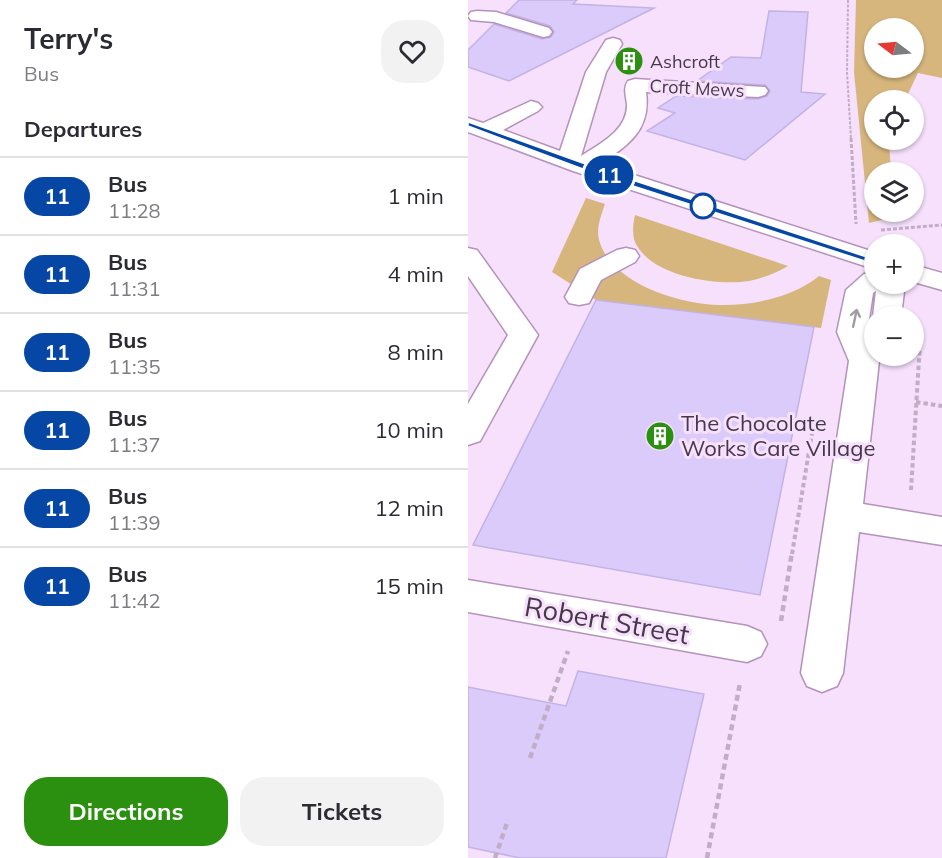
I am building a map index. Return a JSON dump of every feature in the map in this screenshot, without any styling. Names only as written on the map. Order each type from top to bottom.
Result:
[{"type":"street","points":[[471,16],[506,20],[543,32]]},
{"type":"street","points":[[575,164],[596,72],[613,44]]},
{"type":"street","name":"Croft Mews","points":[[575,164],[613,145],[634,122],[637,116],[636,85],[758,91]]},
{"type":"street","points":[[476,128],[531,107]]},
{"type":"street","points":[[476,128],[575,164],[852,242],[864,252]]},
{"type":"street","points":[[468,256],[523,336],[471,420]]},
{"type":"street","points":[[579,297],[590,275],[626,256]]},
{"type":"street","points":[[924,276],[942,281]]},
{"type":"street","points":[[864,287],[860,290],[852,332],[864,348]]},
{"type":"street","points":[[822,673],[843,515],[867,366]]},
{"type":"street","points":[[843,515],[942,531]]},
{"type":"street","name":"Robert Street","points":[[468,596],[747,644]]},
{"type":"path","points":[[848,0],[847,72],[852,242],[942,225]]},
{"type":"path","points":[[911,496],[922,309],[942,281]]},
{"type":"path","points":[[916,402],[942,406]]},
{"type":"path","points":[[707,858],[751,625],[779,630],[814,422]]},
{"type":"path","points":[[530,758],[580,616]]},
{"type":"path","points":[[495,858],[508,820]]},
{"type":"shaded area","points":[[856,0],[942,0],[942,78],[924,74],[924,18],[864,18],[864,78],[916,78],[910,90],[864,90],[864,150],[890,150],[890,162],[864,162],[864,173],[854,72]]},
{"type":"shaded area","points":[[586,198],[605,204],[599,226],[599,240],[606,255],[617,269],[632,280],[649,289],[685,301],[732,305],[759,302],[785,295],[819,276],[831,280],[821,328],[596,300],[552,272]]},
{"type":"shaded area","points":[[635,215],[788,266],[769,275],[736,282],[703,280],[670,271],[655,264],[643,254],[635,242],[633,228]]},
{"type":"building","points":[[519,0],[577,0],[573,4],[654,8],[509,81],[468,67],[468,50],[494,24],[542,39],[551,37],[554,32],[550,26],[506,13]]},
{"type":"building","points":[[769,11],[808,12],[801,92],[825,94],[745,160],[647,131],[675,113],[658,108],[676,96],[758,99],[767,96],[770,91],[765,85],[697,81],[731,57],[761,58]]},
{"type":"building","name":"The Chocolate Works Care Village","points":[[596,300],[814,327],[760,595],[473,545]]},
{"type":"building","points":[[578,671],[704,694],[666,858],[520,858],[468,847],[468,687],[566,706]]},
{"type":"bus line","name":"11","points":[[468,125],[602,173],[864,258]]},
{"type":"place","name":"Ashcroft","points":[[629,61]]},
{"type":"place","name":"The Chocolate Works Care Village","points":[[660,436]]}]
